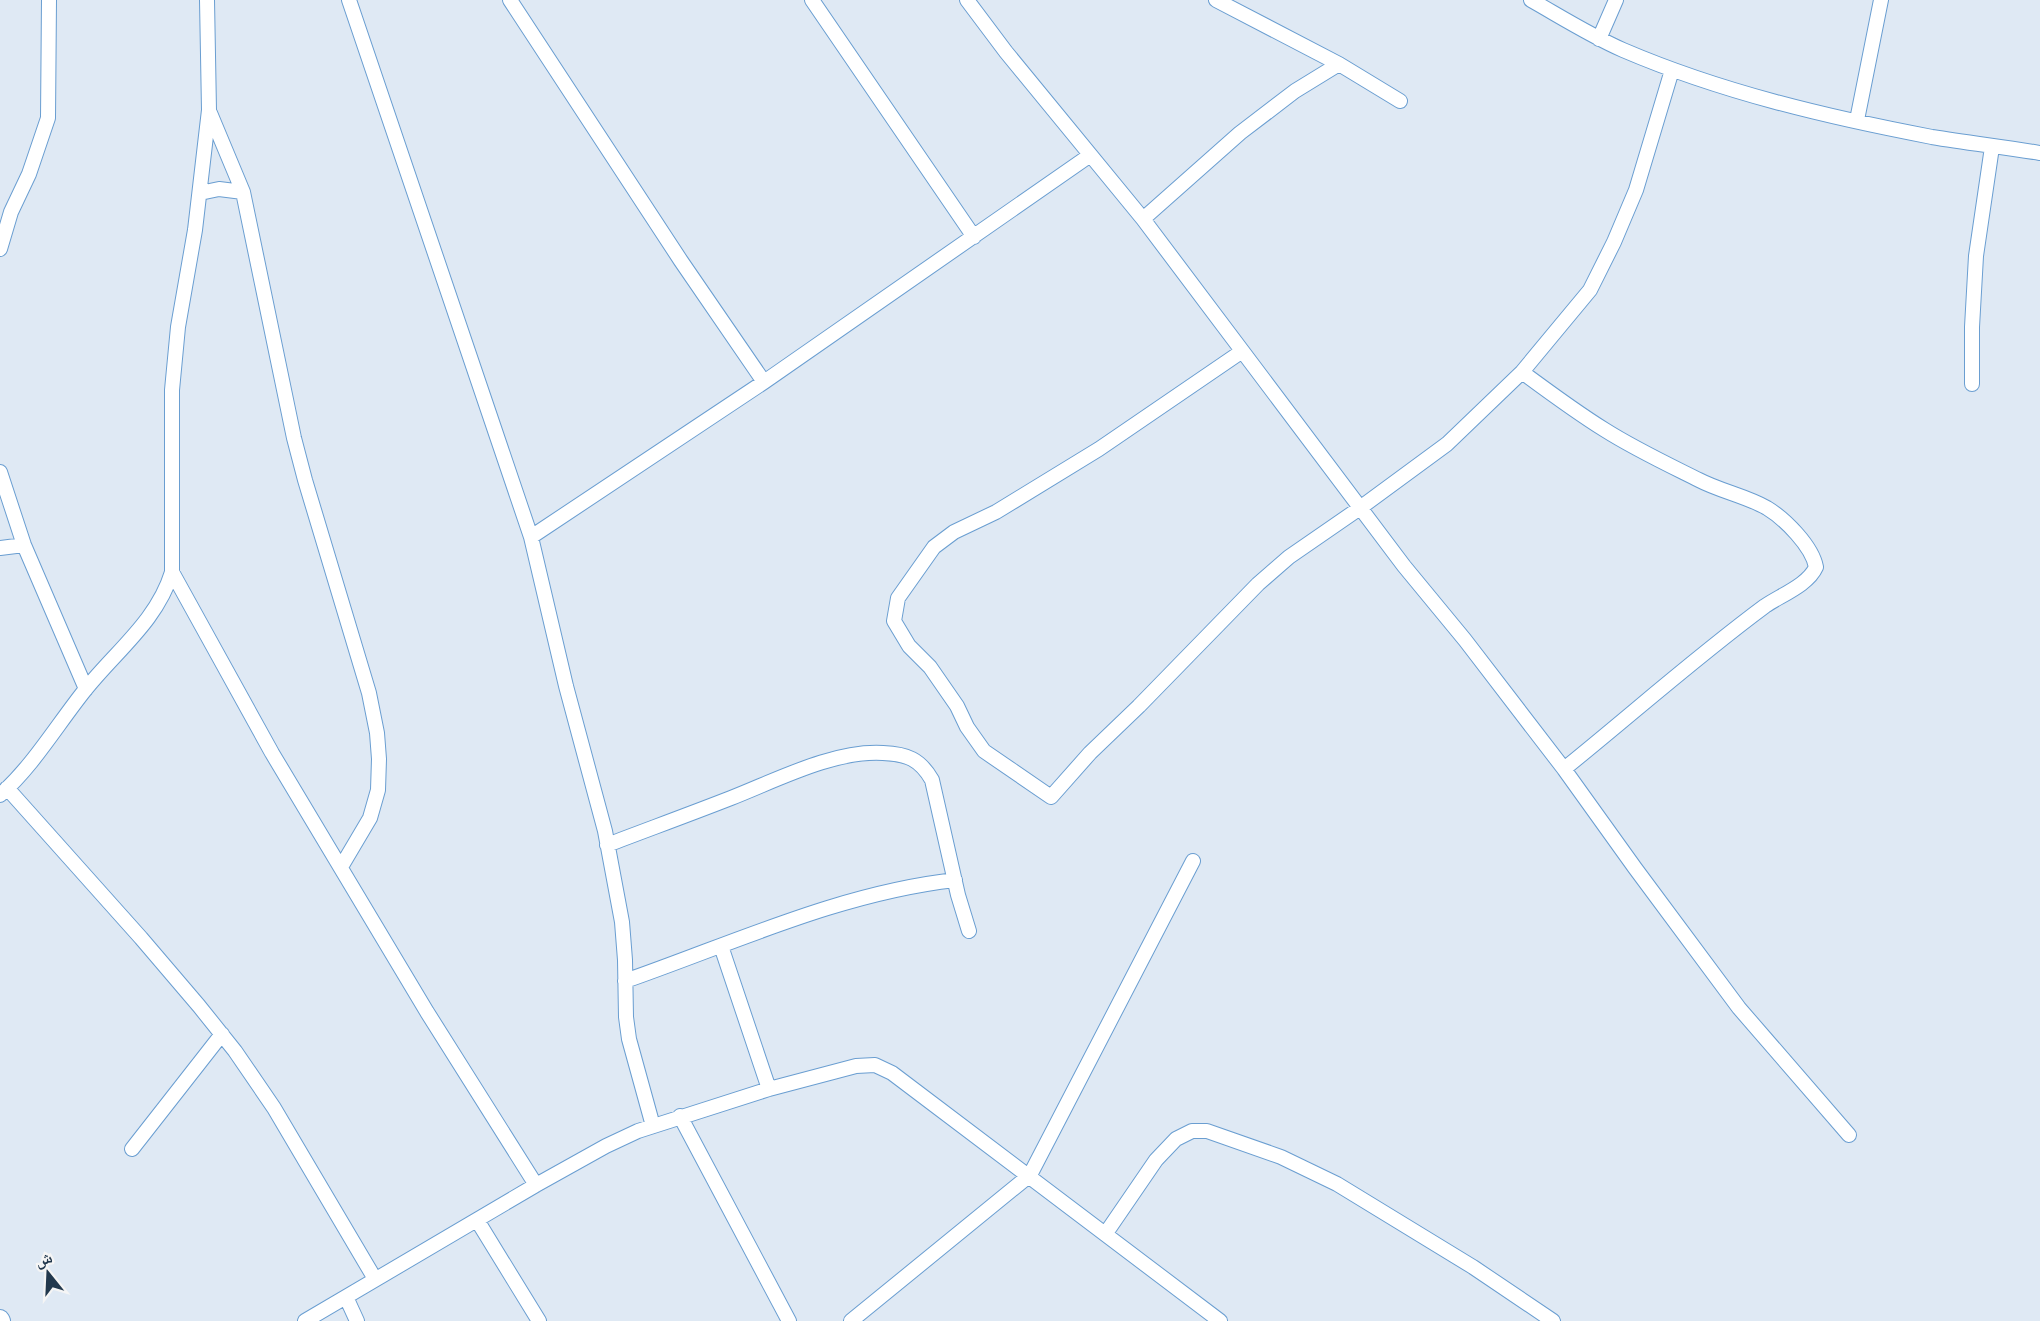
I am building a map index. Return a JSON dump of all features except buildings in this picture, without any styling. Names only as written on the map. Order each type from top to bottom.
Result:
[{"type":"street","points":[[0,249],[11,212],[29,174],[48,118],[49,0]]},
{"type":"street","points":[[207,0],[209,110],[200,193],[178,327],[172,390],[172,572],[167,590],[157,609],[86,689],[4,792],[78,865],[222,1034],[274,1108],[375,1279]]},
{"type":"street","points":[[349,0],[531,537],[607,845],[622,922],[629,1039],[653,1126]]},
{"type":"street","points":[[510,0],[681,261],[764,382]]},
{"type":"street","points":[[812,0],[974,237]]},
{"type":"street","points":[[967,0],[1089,156],[1143,219],[1404,566],[1465,640],[1564,769],[1738,1008],[1849,1135]]},
{"type":"street","points":[[1216,0],[1339,64],[1400,101]]},
{"type":"street","points":[[1531,0],[1599,39],[1672,70],[1748,95],[1992,147],[2040,153]]},
{"type":"street","points":[[1599,39],[1616,0]]},
{"type":"street","points":[[1857,120],[1881,0]]},
{"type":"street","points":[[1143,219],[1240,133],[1295,91],[1339,64]]},
{"type":"street","points":[[1241,352],[1100,448],[996,512],[954,532],[934,547],[898,598],[894,621],[909,646],[930,667],[957,706],[967,727],[984,751],[1051,797],[1090,753],[1258,584],[1289,557],[1447,444],[1522,372],[1590,290],[1614,242],[1636,190],[1672,70]]},
{"type":"street","points":[[209,110],[243,192],[297,448],[369,693],[377,733],[378,790],[370,818],[341,867]]},
{"type":"street","points":[[1972,384],[1976,256],[1992,147]]},
{"type":"street","points":[[531,537],[764,382],[1089,156]]},
{"type":"street","points":[[200,193],[219,189],[243,192]]},
{"type":"street","points":[[1522,372],[1565,405],[1633,446],[1702,482],[1767,508],[1802,540],[1815,560],[1816,567],[1807,579],[1725,636],[1564,769]]},
{"type":"street","points":[[0,472],[24,545],[86,689]]},
{"type":"street","points":[[0,548],[24,545]]},
{"type":"street","points":[[172,572],[272,753],[427,1012],[536,1185]]},
{"type":"street","points":[[607,845],[833,759],[880,752],[896,754],[914,759],[924,767],[932,780],[969,931]]},
{"type":"street","points":[[850,1321],[1030,1175],[1192,861]]},
{"type":"street","points":[[625,981],[845,901],[921,884],[955,880]]},
{"type":"street","points":[[721,946],[769,1089]]},
{"type":"street","points":[[132,1149],[222,1034]]},
{"type":"street","points":[[305,1321],[606,1146],[680,1116],[769,1089],[856,1066],[875,1065],[892,1073],[1030,1175],[1221,1321]]},
{"type":"street","points":[[680,1116],[789,1321]]},
{"type":"street","points":[[1106,1233],[1156,1160],[1176,1139],[1192,1131],[1207,1131],[1281,1156],[1337,1184],[1473,1267],[1553,1321]]},
{"type":"street","points":[[477,1220],[539,1321]]},
{"type":"street","points":[[346,1297],[357,1321]]}]
